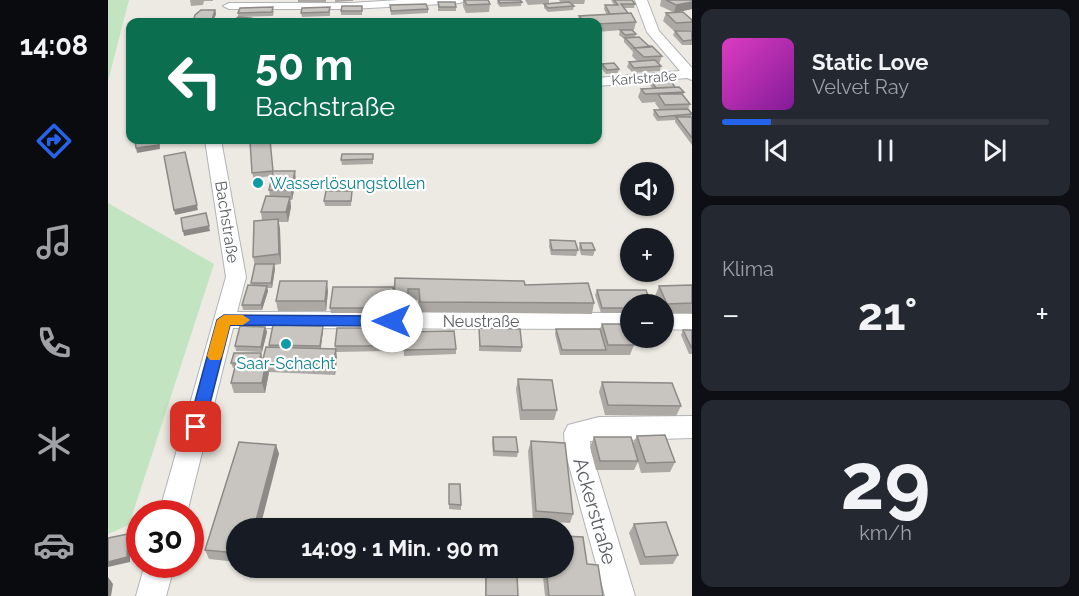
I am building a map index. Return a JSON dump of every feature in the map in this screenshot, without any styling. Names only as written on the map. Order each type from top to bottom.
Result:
[{"type":"street","points":[[229,7],[351,6],[460,0]]},
{"type":"street","points":[[641,0],[653,32],[691,75]]},
{"type":"street","name":"Karlstraße","points":[[602,82],[691,75]]},
{"type":"street","name":"Bachstraße","points":[[176,500],[236,277],[214,144]]},
{"type":"street","name":"Neustraße","points":[[224,320],[620,321]]},
{"type":"street","points":[[674,321],[692,322]]},
{"type":"street","name":"Ackerstraße","points":[[620,596],[578,451],[577,433],[599,428],[692,427]]},
{"type":"street","points":[[151,596],[156,578]]},
{"type":"green space","points":[[108,0],[129,0],[108,81]]},
{"type":"green space","points":[[108,203],[214,264],[137,500],[126,500],[126,526],[108,534]]},
{"type":"building","points":[[464,0],[488,0],[490,4],[467,5]]},
{"type":"building","points":[[498,0],[520,0],[522,2],[500,3]]},
{"type":"building","points":[[614,0],[632,0],[635,4],[621,4],[628,13],[610,14],[605,5],[618,5]]},
{"type":"building","points":[[666,0],[692,0],[692,2],[676,5]]},
{"type":"building","points":[[438,2],[455,2],[456,7],[439,7]]},
{"type":"building","points":[[569,2],[574,6],[548,8],[544,4]]},
{"type":"building","points":[[426,4],[428,9],[391,11],[390,5]]},
{"type":"building","points":[[342,6],[362,6],[362,11],[341,11]]},
{"type":"building","points":[[273,7],[272,12],[238,13],[240,8]]},
{"type":"building","points":[[330,7],[329,12],[301,13],[302,8]]},
{"type":"building","points":[[201,10],[215,10],[213,18],[194,18]]},
{"type":"building","points":[[683,12],[692,22],[676,23],[666,13]]},
{"type":"building","points":[[631,13],[636,22],[602,24],[602,18],[581,18],[579,16]]},
{"type":"building","points":[[620,30],[632,30],[636,34],[625,35]]},
{"type":"building","points":[[675,31],[692,31],[692,40],[683,41]]},
{"type":"building","points":[[639,37],[650,47],[635,48],[625,38]]},
{"type":"building","points":[[652,46],[662,56],[644,57],[634,48]]},
{"type":"building","points":[[655,60],[661,66],[634,68],[629,62]]},
{"type":"building","points":[[614,63],[619,69],[607,70],[602,64]]},
{"type":"building","points":[[649,78],[669,78],[675,87],[656,88]]},
{"type":"building","points":[[679,87],[684,92],[645,94],[641,89]]},
{"type":"building","points":[[658,94],[682,94],[690,104],[665,105]]},
{"type":"building","points":[[688,109],[692,114],[659,117],[654,110]]},
{"type":"building","points":[[676,117],[692,117],[692,138]]},
{"type":"building","points":[[136,144],[159,145],[136,148]]},
{"type":"building","points":[[250,144],[270,144],[273,171],[252,173]]},
{"type":"building","points":[[185,152],[197,205],[174,210],[164,156]]},
{"type":"building","points":[[342,154],[373,154],[373,159],[341,160]]},
{"type":"building","points":[[273,171],[295,171],[291,190],[269,190]]},
{"type":"building","points":[[326,191],[352,191],[351,201],[324,201]]},
{"type":"building","points":[[266,196],[290,197],[286,212],[261,212]]},
{"type":"building","points":[[206,213],[209,226],[183,231],[181,218]]},
{"type":"building","points":[[278,219],[279,254],[253,257],[254,221]]},
{"type":"building","points":[[550,240],[575,241],[578,250],[552,250]]},
{"type":"building","points":[[580,243],[592,243],[595,250],[582,250]]},
{"type":"building","points":[[255,264],[274,264],[271,283],[251,283]]},
{"type":"building","points":[[395,278],[524,281],[525,285],[588,283],[594,303],[420,302],[419,289],[408,289],[408,300],[394,300]]},
{"type":"building","points":[[280,281],[327,281],[325,301],[276,301]]},
{"type":"building","points":[[248,285],[267,286],[261,305],[242,305]]},
{"type":"building","points":[[692,285],[692,303],[674,304],[674,294],[663,294],[659,286]]},
{"type":"building","points":[[333,287],[393,287],[392,308],[330,308]]},
{"type":"building","points":[[597,290],[646,290],[647,294],[620,294],[620,308],[602,308]]},
{"type":"building","points":[[602,324],[620,324],[620,345],[608,345]]},
{"type":"building","points":[[273,325],[323,326],[320,346],[269,345]]},
{"type":"building","points":[[240,326],[265,327],[261,347],[235,346]]},
{"type":"building","points":[[337,328],[386,328],[386,346],[335,346]]},
{"type":"building","points":[[479,328],[520,329],[522,347],[480,346]]},
{"type":"building","points":[[556,329],[600,329],[606,350],[562,350]]},
{"type":"building","points":[[683,330],[692,330],[692,349]]},
{"type":"building","points":[[454,331],[456,349],[404,350],[403,332]]},
{"type":"building","points":[[266,347],[336,349],[333,364],[266,362],[262,383],[231,383],[236,363],[262,363]]},
{"type":"building","points":[[234,353],[261,353],[259,363],[231,363]]},
{"type":"building","points":[[518,379],[552,380],[557,410],[522,410]]},
{"type":"building","points":[[602,382],[672,383],[681,406],[608,405]]},
{"type":"building","points":[[665,435],[675,462],[646,463],[637,436]]},
{"type":"building","points":[[493,437],[516,437],[518,452],[494,451]]},
{"type":"building","points":[[594,437],[631,437],[638,461],[600,461]]},
{"type":"building","points":[[531,441],[565,443],[573,514],[536,511]]},
{"type":"building","points":[[239,442],[276,445],[257,518],[226,518],[226,552],[205,550]]},
{"type":"building","points":[[449,484],[460,484],[461,505],[449,504]]},
{"type":"building","points":[[666,522],[678,555],[645,557],[634,524]]},
{"type":"building","points":[[126,534],[126,557],[108,562],[108,538]]},
{"type":"building","points":[[574,537],[583,537],[587,564],[598,565],[603,596],[549,596],[547,578],[574,578]]},
{"type":"building","points":[[486,578],[517,578],[518,596],[486,596]]},
{"type":"slow traffic","points":[[215,356],[224,320],[243,320]]},
{"type":"place","name":"Wasserlösungstollen","points":[[258,183]]},
{"type":"place","name":"Saar-Schacht","points":[[286,344]]},
{"type":"route","points":[[196,427],[224,320],[392,321]]}]
